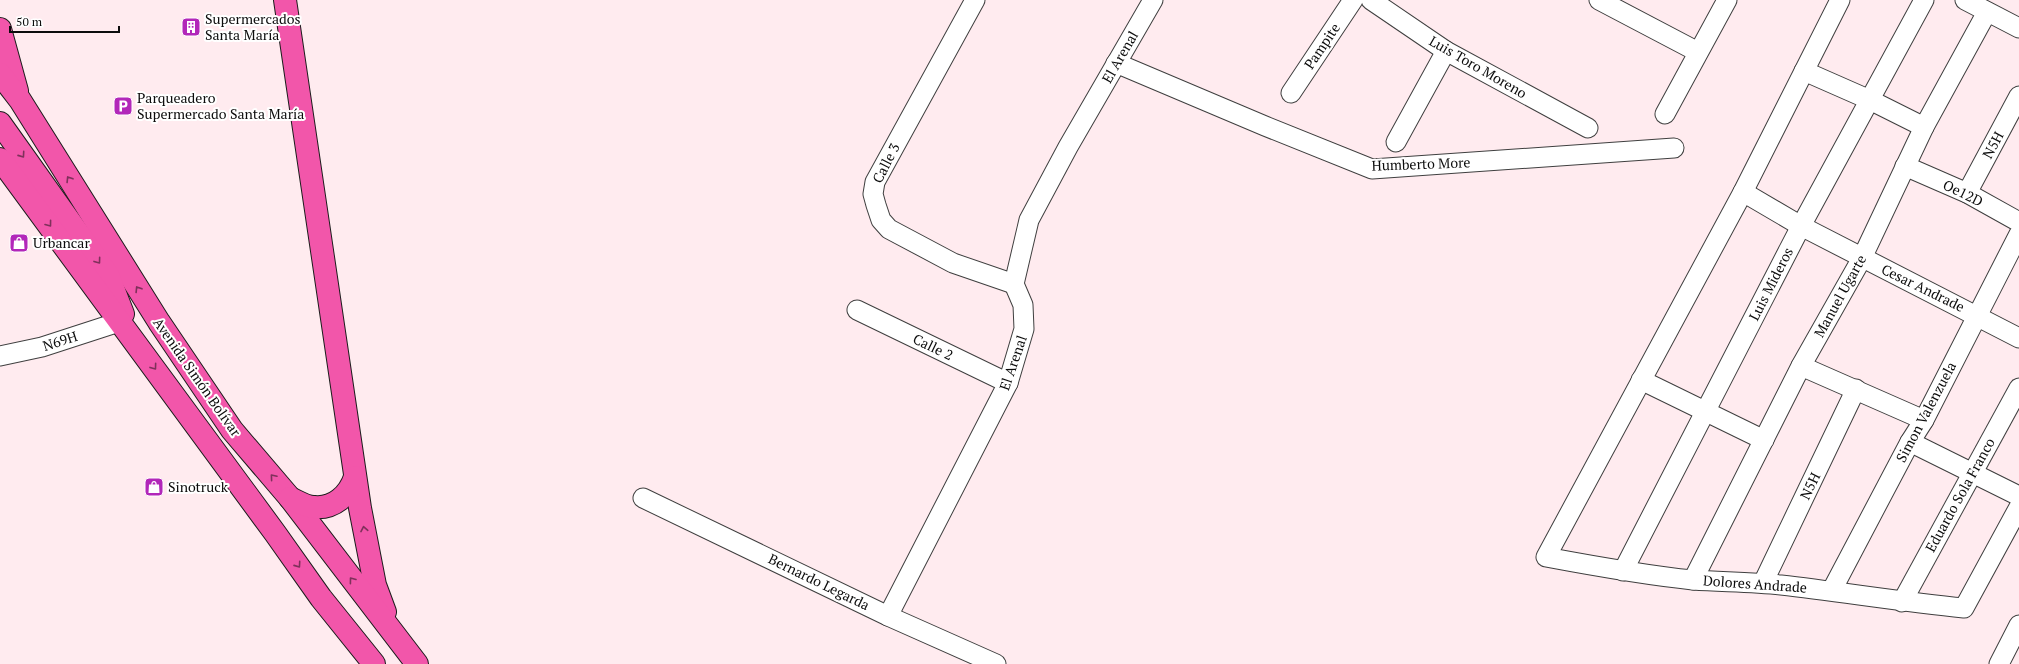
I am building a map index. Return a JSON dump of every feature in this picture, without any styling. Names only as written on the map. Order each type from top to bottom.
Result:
[{"type":"highway","points":[[285,0],[355,478],[375,585],[392,634]]},
{"type":"highway","points":[[0,29],[20,100]]},
{"type":"highway","name":"Avenida Simón Bolívar","points":[[0,74],[20,100],[158,322],[232,430],[290,498],[392,634],[417,664]]},
{"type":"highway","points":[[0,123],[108,275],[125,329]]},
{"type":"highway","name":"Avenida Simón Bolívar","points":[[0,159],[76,260],[321,598],[374,664]]},
{"type":"highway","points":[[290,498],[312,507],[328,506],[335,503],[348,492],[355,478]]},
{"type":"street","name":"Calle 3","points":[[976,0],[875,182],[873,194],[881,220],[889,229],[953,263],[1014,284]]},
{"type":"street","name":"El Arenal","points":[[888,616],[1008,383],[1024,329],[1023,305],[1014,284],[1029,220],[1116,63],[1153,0]]},
{"type":"street","name":"Pampite","points":[[1291,93],[1353,0]]},
{"type":"street","name":"Luis Toro Moreno","points":[[1371,0],[1446,50],[1588,128]]},
{"type":"street","points":[[1599,0],[1698,52]]},
{"type":"street","points":[[1665,114],[1727,0]]},
{"type":"street","points":[[1764,440],[1705,413],[1641,380],[1742,192],[1840,0]]},
{"type":"street","name":"Luis Mideros","points":[[1623,571],[1801,226],[1924,0]]},
{"type":"street","points":[[1965,0],[2019,28]]},
{"type":"street","name":"Manuel Ugarte","points":[[1693,580],[1801,366],[1862,258],[1924,127],[1987,12]]},
{"type":"street","points":[[1396,142],[1446,50]]},
{"type":"street","name":"Humberto More","points":[[1116,63],[1265,126],[1372,169],[1674,148]]},
{"type":"street","points":[[1804,71],[1870,100],[1924,127]]},
{"type":"street","name":"N5H","points":[[1967,193],[2019,96]]},
{"type":"street","name":"Oe12D","points":[[1905,166],[1967,193],[2019,222]]},
{"type":"street","name":"Cesar Andrade","points":[[1742,192],[1801,226],[2019,338]]},
{"type":"street","name":"Simon Valenzuela","points":[[1832,590],[1910,442],[1924,420],[2019,234]]},
{"type":"street","name":"Calle 2","points":[[857,310],[1008,383]]},
{"type":"street","name":"N69H","points":[[0,356],[125,329]]},
{"type":"street","points":[[1801,366],[1924,420]]},
{"type":"street","name":"Dolores Andrade","points":[[1641,380],[1546,557],[1623,571],[1693,580],[1763,583],[1832,590],[1902,602],[1964,608],[2019,507]]},
{"type":"street","name":"Eduardo Sola Franco","points":[[1902,602],[2019,388]]},
{"type":"street","name":"N5H","points":[[1763,583],[1856,390]]},
{"type":"street","points":[[1910,442],[2019,496]]},
{"type":"street","name":"Bernardo Legarda","points":[[643,498],[888,616],[996,664]]},
{"type":"street","points":[[1999,664],[2019,625]]},
{"type":"place","name":"Supermercados Santa María","points":[[191,27]]},
{"type":"place","name":"Parqueadero Supermercado Santa María","points":[[123,106]]},
{"type":"place","name":"Urbancar","points":[[19,243]]},
{"type":"place","name":"Sinotruck","points":[[154,487]]}]
